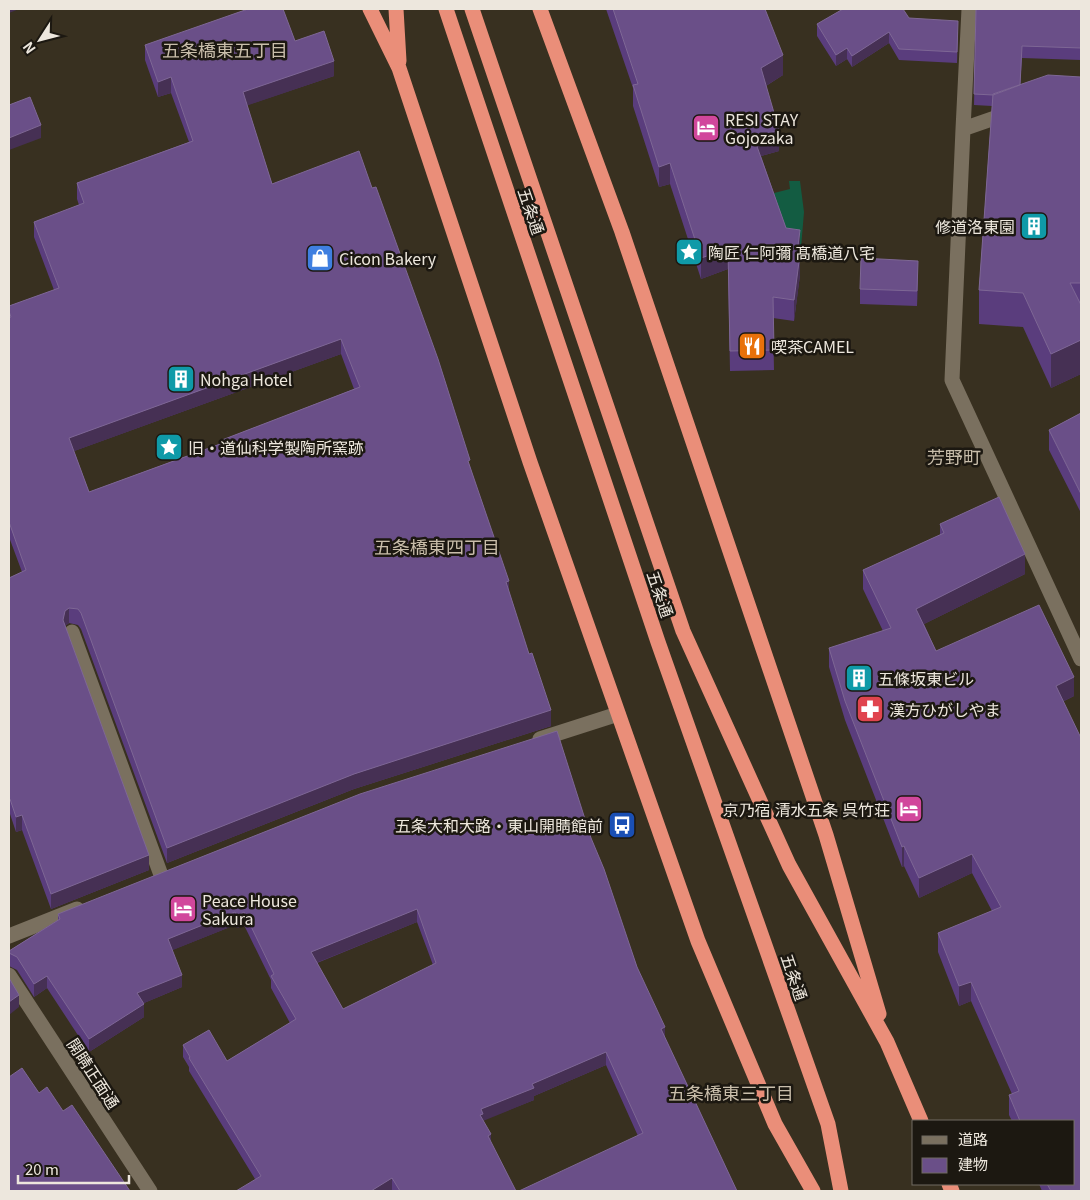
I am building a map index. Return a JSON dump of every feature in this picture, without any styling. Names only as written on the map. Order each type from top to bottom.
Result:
[{"type":"highway","points":[[370,9],[400,68],[530,462],[698,941],[775,1124],[813,1191]]},
{"type":"highway","points":[[396,9],[400,68]]},
{"type":"highway","name":"五条通","points":[[446,9],[658,642],[828,1124],[841,1191]]},
{"type":"highway","name":"五条通","points":[[472,9],[683,631],[789,866],[887,1042],[922,1120]]},
{"type":"highway","points":[[540,9],[625,242],[813,798],[887,1042]]},
{"type":"street","points":[[969,9],[952,380],[1081,659]]},
{"type":"street","points":[[963,129],[1027,107]]},
{"type":"street","points":[[72,632],[162,875]]},
{"type":"street","points":[[525,744],[618,714]]},
{"type":"street","points":[[144,882],[179,869]]},
{"type":"street","points":[[9,936],[90,904]]},
{"type":"street","name":"開睛正面通","points":[[9,975],[150,1191]]},
{"type":"green space","points":[[789,181],[800,181],[804,212],[801,248],[787,248],[770,194],[790,189]]},
{"type":"building","points":[[248,9],[283,9],[295,41],[324,31],[334,61],[243,92],[272,184],[359,151],[372,188],[376,187],[438,359],[470,460],[468,461],[509,581],[506,582],[529,654],[532,653],[551,710],[354,774],[167,848],[81,613],[78,609],[69,608],[65,611],[63,620],[149,855],[51,894],[22,815],[16,817],[9,800],[9,578],[26,570],[9,522],[9,318],[11,317],[9,306],[59,288],[34,222],[84,203],[77,183],[193,141],[171,77],[158,82],[145,45]],"holes":[[[341,339],[360,387],[222,440],[223,443],[89,492],[69,438]]]},
{"type":"building","points":[[613,9],[765,9],[783,55],[761,68],[779,130],[754,138],[786,228],[800,230],[797,254],[800,254],[794,300],[773,297],[774,350],[730,351],[728,249],[701,258],[670,163],[659,167],[633,85],[638,84]]},
{"type":"building","points":[[843,9],[903,9],[909,18],[958,21],[957,52],[899,49],[889,32],[852,56],[847,48],[836,55],[817,24]]},
{"type":"building","points":[[976,9],[1081,9],[1081,48],[1022,46],[1020,85],[993,95],[974,94]]},
{"type":"building","name":"修道洛東園","points":[[1048,75],[1081,77],[1081,283],[1070,283],[1081,305],[1081,340],[1051,354],[1023,293],[979,290],[993,94]]},
{"type":"building","points":[[30,97],[41,125],[9,138],[9,105]]},
{"type":"building","points":[[861,258],[918,261],[917,291],[860,289]]},
{"type":"building","points":[[1081,413],[1081,494],[1049,430]]},
{"type":"building","points":[[999,497],[1025,554],[916,609],[936,651],[1039,605],[1074,677],[1056,686],[1081,738],[1081,1191],[1051,1191],[1048,1185],[1075,1185],[1075,1120],[1020,1120],[1009,1095],[1019,1091],[971,982],[959,986],[938,933],[1001,907],[972,854],[919,878],[904,846],[902,847],[845,701],[829,648],[891,628],[863,570],[944,533],[940,524]]},
{"type":"building","points":[[557,731],[591,838],[604,869],[637,967],[665,1027],[661,1029],[737,1191],[519,1191],[643,1133],[606,1052],[532,1084],[534,1088],[481,1109],[483,1114],[480,1115],[491,1134],[488,1136],[516,1191],[400,1191],[392,1178],[371,1191],[236,1191],[261,1176],[183,1045],[209,1030],[227,1061],[296,1019],[271,976],[274,974],[244,912],[237,916],[235,912],[168,939],[182,975],[137,993],[144,1004],[89,1039],[47,976],[34,984],[17,957],[9,953],[9,951],[60,919],[58,914],[360,794]],"holes":[[[417,909],[436,963],[343,1009],[311,952]]]},
{"type":"building","points":[[9,978],[19,995],[9,1002]]},
{"type":"building","points":[[22,1068],[39,1093],[47,1087],[63,1111],[72,1105],[130,1191],[9,1191],[9,1077]]},
{"type":"place","name":"RESI STAY Gojozaka","points":[[706,128]]},
{"type":"place","name":"修道洛東園","points":[[1034,226]]},
{"type":"place","name":"陶匠 仁阿彌 髙橋道八宅","points":[[689,252]]},
{"type":"place","name":"Cicon Bakery","points":[[320,258]]},
{"type":"place","name":"喫茶CAMEL","points":[[752,346]]},
{"type":"place","name":"Nohga Hotel","points":[[181,379]]},
{"type":"place","name":"旧・道仙科学製陶所窯跡","points":[[169,447]]},
{"type":"place","name":"五條坂東ビル","points":[[859,678]]},
{"type":"place","name":"漢方ひがしやま","points":[[870,709]]},
{"type":"place","name":"京乃宿 清水五条 呉竹荘","points":[[909,809]]},
{"type":"place","name":"五条大和大路・東山開睛館前","points":[[622,825]]},
{"type":"place","name":"Peace House Sakura","points":[[183,909]]},
{"type":"district","name":"五条橋東五丁目","points":[[225,49]]},
{"type":"district","name":"芳野町","points":[[954,456]]},
{"type":"district","name":"五条橋東四丁目","points":[[437,546]]},
{"type":"district","name":"五条橋東三丁目","points":[[731,1092]]}]
